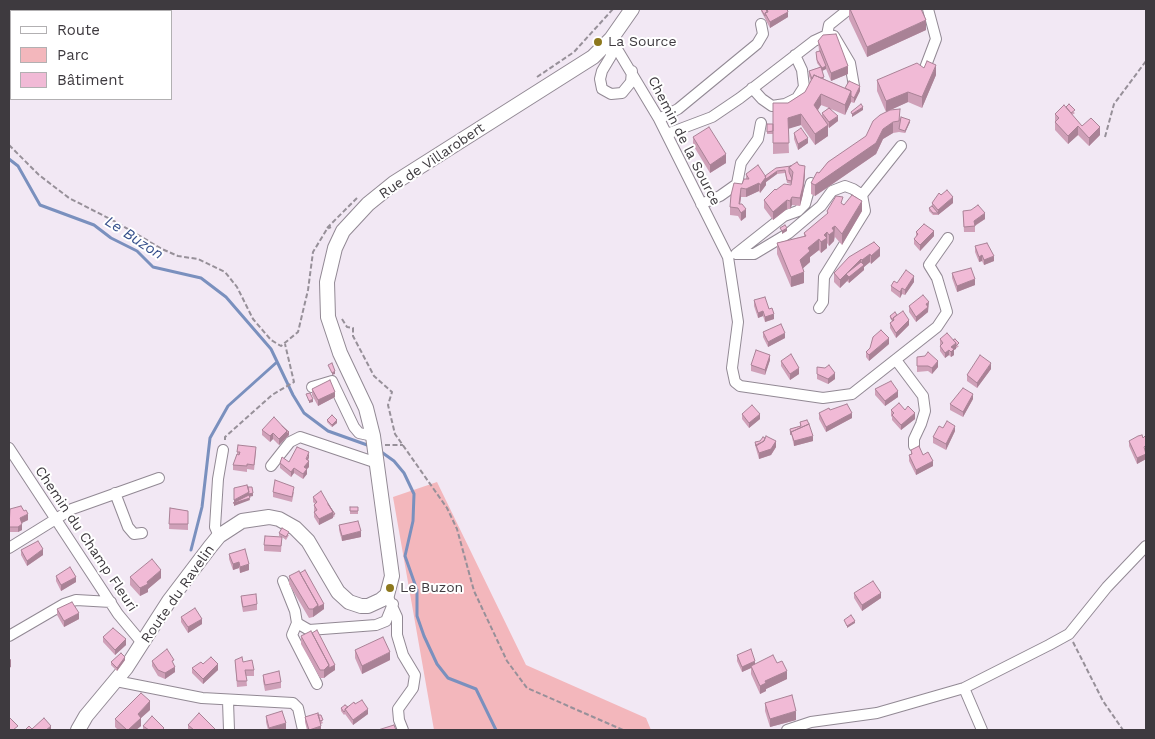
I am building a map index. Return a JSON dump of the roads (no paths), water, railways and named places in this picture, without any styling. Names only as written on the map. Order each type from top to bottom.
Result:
[{"type":"main road","name":"Rue de Villarobert","points":[[541,90],[590,51],[613,25],[623,9]]},
{"type":"main road","name":"Rue de Villarobert","points":[[375,449],[366,408],[340,353],[328,317],[326,282],[330,265],[343,231],[368,204],[394,183],[579,67],[611,39],[632,9]]},
{"type":"main road","points":[[375,449],[392,576],[390,600]]},
{"type":"main road","name":"Route du Ravelin","points":[[78,730],[86,716],[116,681],[169,602],[219,536],[230,528],[252,518],[269,517],[279,519],[295,528],[308,541],[343,597],[361,606],[390,600]]},
{"type":"street","points":[[667,134],[712,117],[795,55],[827,34],[829,25],[849,9]]},
{"type":"street","points":[[925,68],[936,39],[928,9]]},
{"type":"street","points":[[659,119],[678,108],[758,44],[763,34],[762,24]]},
{"type":"street","points":[[613,25],[611,56],[602,71],[600,79],[602,89],[611,94],[622,93],[630,82],[632,71]]},
{"type":"street","points":[[827,34],[834,36],[850,63],[854,86]]},
{"type":"street","name":"Chemin de la Source","points":[[611,39],[632,71],[659,119],[701,204],[732,255],[738,322],[732,368],[735,382],[740,386],[823,398],[840,396],[852,394],[896,360]]},
{"type":"street","points":[[752,88],[772,106],[786,104],[797,98],[804,86],[802,70],[795,55]]},
{"type":"street","points":[[701,204],[720,196],[737,184],[741,163],[758,139],[761,123]]},
{"type":"street","points":[[862,194],[901,146]]},
{"type":"street","points":[[732,255],[784,216],[798,211],[805,204],[811,183]]},
{"type":"street","points":[[732,255],[754,254],[789,233],[821,206],[832,191],[845,186],[853,188],[862,194],[865,211],[824,277],[823,302],[819,308]]},
{"type":"street","points":[[914,446],[914,439],[925,411],[923,396],[896,360],[937,327],[947,312],[937,278],[929,265],[948,238]]},
{"type":"street","points":[[312,387],[332,381],[354,427],[375,449]]},
{"type":"street","points":[[271,466],[290,442],[300,437],[375,449]]},
{"type":"street","name":"Chemin du Champ Fleuri","points":[[9,448],[111,602],[142,644]]},
{"type":"street","points":[[219,536],[215,527],[218,480],[223,450]]},
{"type":"street","points":[[9,548],[72,509],[159,478]]},
{"type":"street","points":[[115,493],[128,527],[134,534],[142,533]]},
{"type":"street","points":[[787,730],[810,722],[877,713],[964,688],[1069,634],[1107,587],[1146,546]]},
{"type":"street","points":[[283,582],[295,611],[297,623],[292,635],[317,684]]},
{"type":"street","points":[[9,636],[64,604],[76,600],[111,602]]},
{"type":"street","points":[[297,623],[309,630],[376,624],[386,621],[390,600]]},
{"type":"street","points":[[390,600],[397,617],[396,635],[403,655],[415,675],[414,688],[398,709],[399,720],[403,730]]},
{"type":"street","points":[[116,681],[202,698],[228,701],[284,701],[294,703],[298,708],[303,730]]},
{"type":"street","points":[[964,688],[982,730]]},
{"type":"street","points":[[228,701],[229,730]]},
{"type":"waterway","name":"Le Buzon","points":[[9,159],[18,166],[40,205],[94,225],[111,238],[137,251],[153,267],[201,278],[226,297],[271,349],[293,395],[304,413],[328,431],[370,446]]},
{"type":"waterway","points":[[191,550],[202,507],[210,438],[228,406],[277,362]]},
{"type":"waterway","name":"Le Buzon","points":[[380,451],[394,461],[404,473],[414,494],[413,521],[405,556],[417,590],[417,616],[424,636],[437,664],[448,678],[476,689],[496,730]]},
{"type":"place","name":"La Source","points":[[598,42]]},
{"type":"place","name":"Le Buzon","points":[[390,588]]}]
